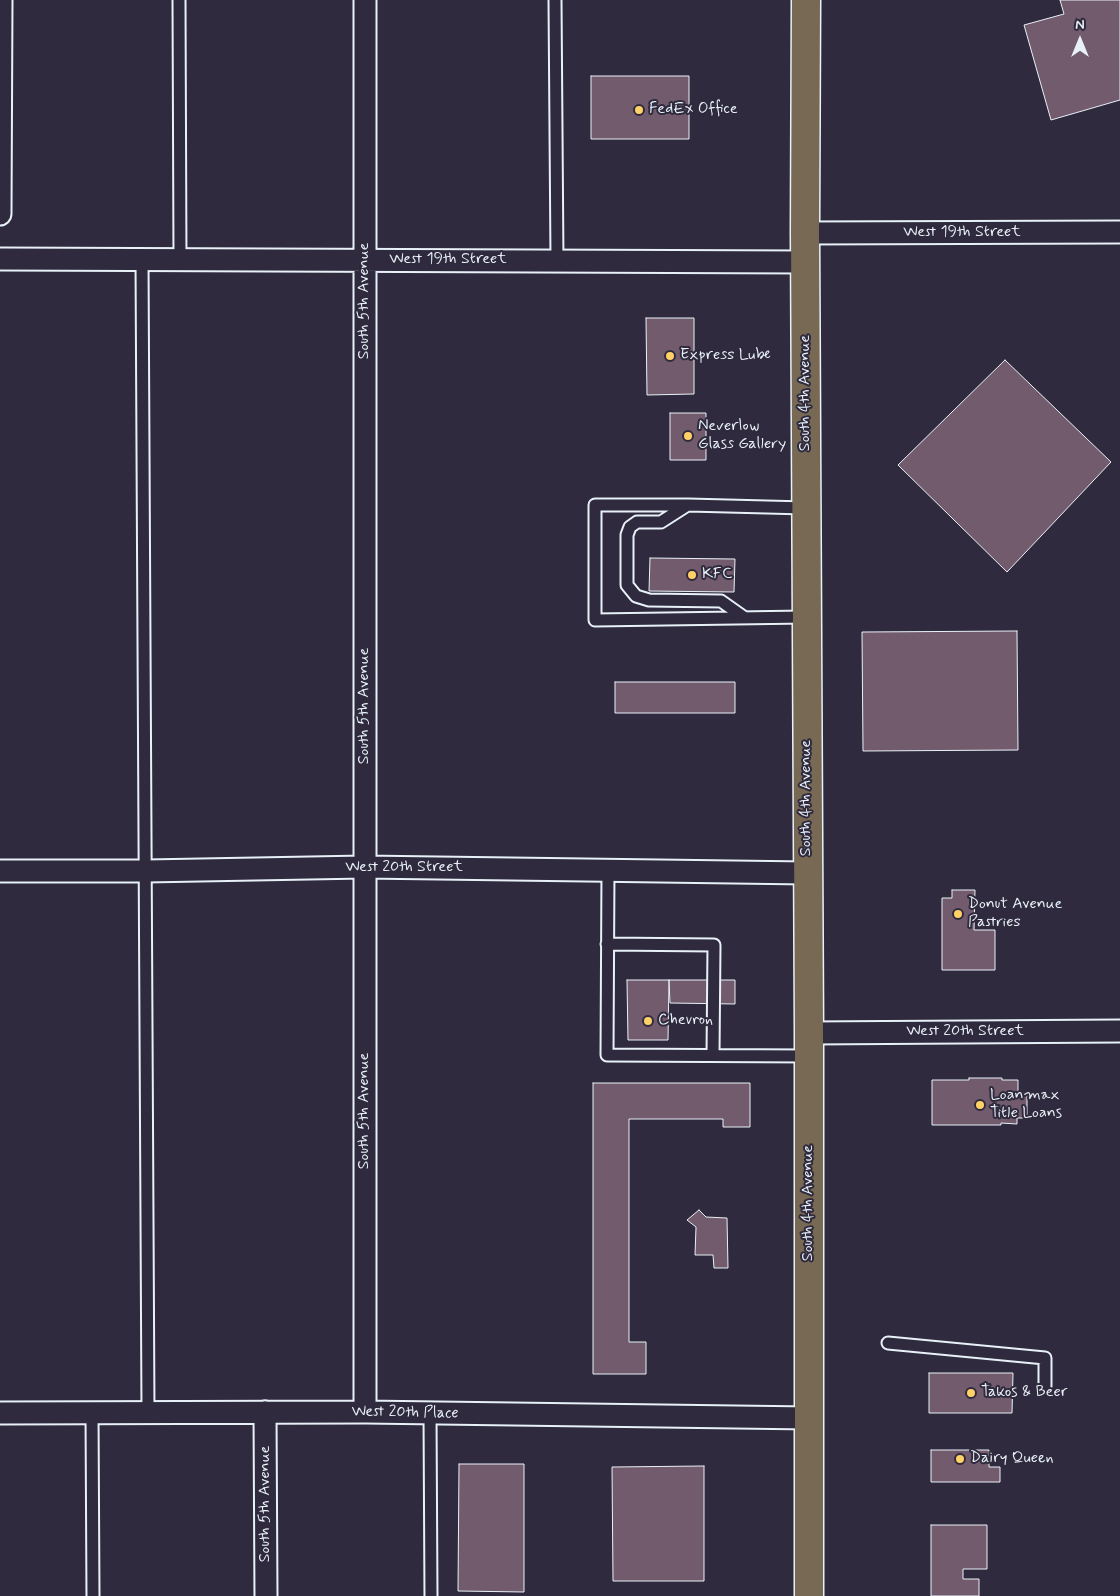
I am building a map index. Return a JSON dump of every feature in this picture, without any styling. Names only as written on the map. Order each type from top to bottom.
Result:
[{"type":"main road","name":"South 4th Avenue","points":[[806,0],[809,1596]]},
{"type":"street","points":[[0,214],[1,0]]},
{"type":"street","name":"South 5th Avenue","points":[[365,0],[365,1412]]},
{"type":"street","name":"West 19th Street","points":[[805,233],[1120,232]]},
{"type":"street","name":"West 19th Street","points":[[0,259],[805,262]]},
{"type":"street","name":"West 20th Street","points":[[0,870],[364,867],[807,873]]},
{"type":"street","name":"West 20th Street","points":[[809,1044],[1120,1031]]},
{"type":"street","name":"South 5th Avenue","points":[[265,1412],[266,1596]]},
{"type":"street","name":"West 20th Place","points":[[0,1413],[365,1412],[810,1418]]},
{"type":"lane","points":[[179,0],[180,259]]},
{"type":"lane","points":[[555,0],[556,260]]},
{"type":"lane","points":[[142,259],[148,1412]]},
{"type":"lane","points":[[806,508],[595,505],[595,620],[806,617]]},
{"type":"lane","points":[[688,505],[661,522],[637,522],[630,527],[627,535],[627,585],[636,596],[650,600],[721,601],[745,618]]},
{"type":"lane","points":[[608,870],[606,1055],[713,1056],[809,1044]]},
{"type":"lane","points":[[607,944],[714,945],[713,1056]]},
{"type":"lane","points":[[888,1343],[1045,1358],[1045,1386]]},
{"type":"lane","points":[[92,1412],[93,1596]]},
{"type":"lane","points":[[430,1413],[432,1596]]},
{"type":"building","points":[[1060,0],[1120,0],[1120,100],[1051,120],[1024,25],[1064,14]]},
{"type":"building","points":[[591,76],[689,76],[689,139],[591,139]]},
{"type":"building","name":"Express Lube","points":[[646,318],[694,318],[694,394],[647,395]]},
{"type":"building","points":[[1005,360],[1111,462],[1007,572],[898,465]]},
{"type":"building","name":"Neverlow Glass Gallery","points":[[670,413],[706,413],[706,460],[670,460]]},
{"type":"building","name":"KFC","points":[[650,558],[735,559],[734,592],[649,591]]},
{"type":"building","points":[[1017,631],[1018,750],[863,751],[862,632]]},
{"type":"building","points":[[615,682],[735,682],[735,713],[615,713]]},
{"type":"building","name":"Donut Avenue Pastries","points":[[952,890],[975,890],[974,930],[995,930],[995,970],[942,970],[942,898],[952,898]]},
{"type":"building","name":"Chevron","points":[[627,980],[669,980],[668,1040],[628,1040]]},
{"type":"building","points":[[669,980],[735,980],[735,1004],[670,1003]]},
{"type":"building","name":"Loanmax Title Loans","points":[[969,1078],[1018,1080],[1018,1093],[1027,1093],[1027,1118],[1017,1118],[1017,1124],[932,1125],[932,1080],[969,1080]]},
{"type":"building","points":[[593,1083],[750,1083],[750,1127],[723,1127],[723,1119],[629,1119],[629,1342],[646,1342],[646,1374],[593,1374]]},
{"type":"building","points":[[699,1210],[706,1217],[727,1218],[728,1268],[714,1268],[713,1255],[695,1255],[696,1227],[687,1220]]},
{"type":"building","name":"Takos & Beer","points":[[929,1373],[1013,1373],[1012,1413],[929,1413]]},
{"type":"building","name":"Dairy Queen","points":[[931,1450],[989,1450],[989,1467],[1000,1467],[1000,1482],[931,1482]]},
{"type":"building","points":[[459,1464],[524,1464],[524,1592],[458,1591]]},
{"type":"building","points":[[704,1466],[704,1581],[613,1581],[612,1467]]},
{"type":"building","points":[[931,1525],[987,1525],[987,1569],[963,1569],[963,1579],[979,1579],[979,1596],[931,1596]]},
{"type":"place","name":"FedEx Office","points":[[639,110]]},
{"type":"place","name":"Express Lube","points":[[670,356]]},
{"type":"place","name":"Neverlow Glass Gallery","points":[[688,436]]},
{"type":"place","name":"KFC","points":[[692,575]]},
{"type":"place","name":"Donut Avenue Pastries","points":[[958,914]]},
{"type":"place","name":"Chevron","points":[[648,1021]]},
{"type":"place","name":"Loanmax Title Loans","points":[[980,1105]]},
{"type":"place","name":"Takos & Beer","points":[[971,1393]]},
{"type":"place","name":"Dairy Queen","points":[[960,1459]]}]
